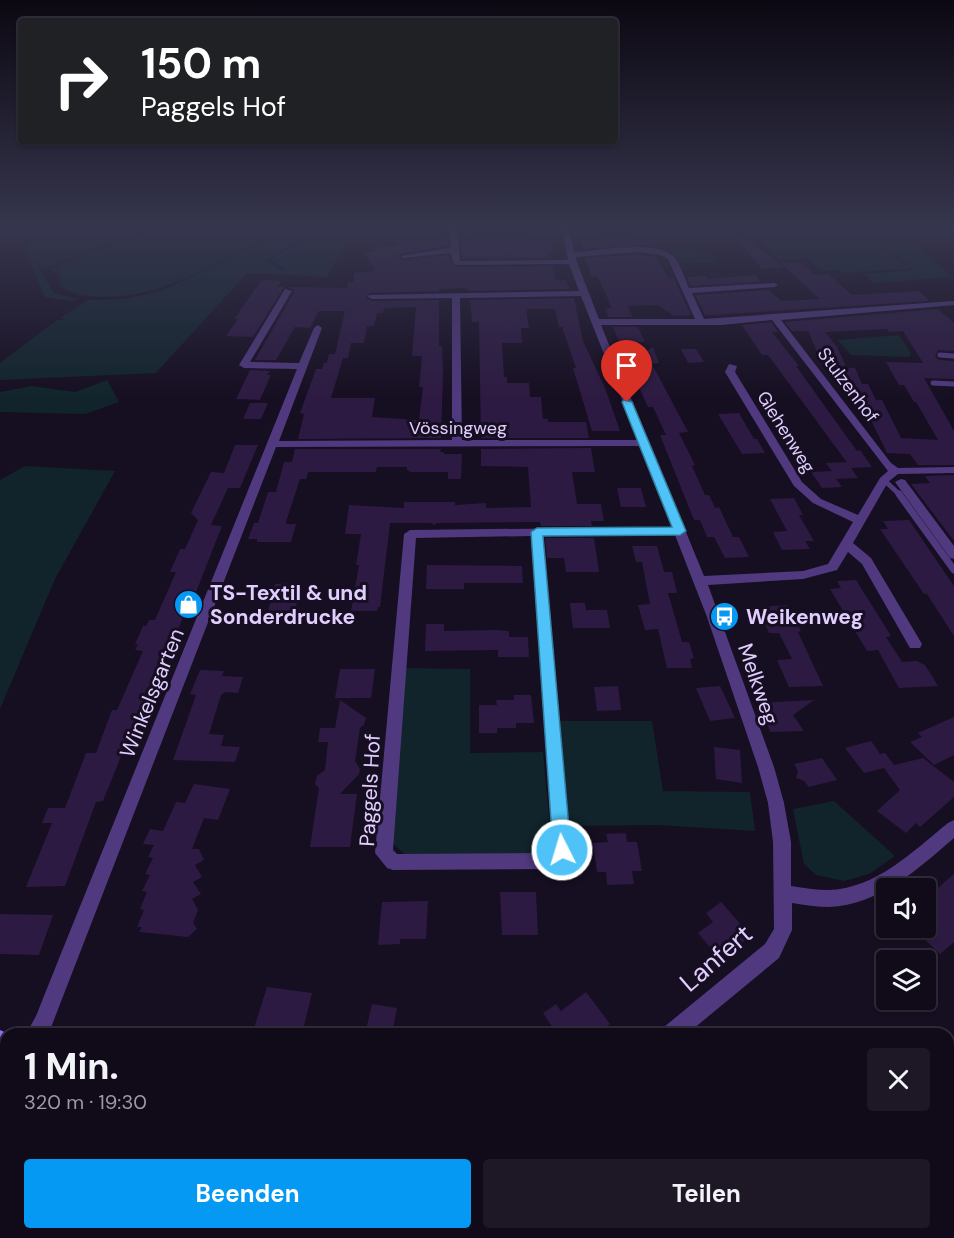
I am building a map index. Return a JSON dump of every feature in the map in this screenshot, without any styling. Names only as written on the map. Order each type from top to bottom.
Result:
[{"type":"street","name":"Melkweg","points":[[581,285],[699,580],[766,767],[776,803],[782,842],[784,893]]},
{"type":"street","points":[[683,285],[701,322]]},
{"type":"street","points":[[686,291],[774,285]]},
{"type":"street","points":[[288,291],[243,365],[302,366]]},
{"type":"street","points":[[372,297],[584,294]]},
{"type":"street","points":[[456,295],[457,445]]},
{"type":"street","points":[[595,322],[701,322],[954,303]]},
{"type":"street","name":"Stulzenhof","points":[[775,318],[887,465],[898,476],[954,555]]},
{"type":"street","name":"Winkelsgarten","points":[[40,1028],[318,328]]},
{"type":"street","name":"Glehenweg","points":[[732,366],[730,372],[798,484],[817,501],[859,520]]},
{"type":"street","name":"Vössingweg","points":[[272,444],[643,443]]},
{"type":"street","points":[[699,580],[803,575],[833,567],[848,545],[859,520],[884,480],[898,476],[954,470]]},
{"type":"street","name":"Paggels Hof","points":[[537,532],[562,850],[553,861],[393,862],[384,853],[410,534],[537,532],[680,531]]},
{"type":"street","points":[[848,545],[867,561],[915,644]]},
{"type":"street","points":[[784,893],[833,899],[866,892],[910,867],[954,828]]},
{"type":"street","name":"Lanfert","points":[[678,1028],[772,951],[783,930],[784,893]]},
{"type":"lane","points":[[939,355],[954,356]]},
{"type":"lane","points":[[933,383],[954,384]]},
{"type":"lane","points":[[884,480],[898,493],[954,570]]},
{"type":"shaded area","points":[[40,285],[49,285],[54,293],[79,299],[73,301],[45,297]]},
{"type":"shaded area","points":[[61,285],[169,285],[112,297],[89,296],[66,290]]},
{"type":"shaded area","points":[[174,285],[236,285],[156,373],[0,380],[0,363],[88,300],[124,299],[161,291]]},
{"type":"shaded area","points":[[899,335],[911,353],[909,357],[851,355],[838,340]]},
{"type":"shaded area","points":[[107,380],[119,402],[85,414],[0,412],[0,392],[32,386],[75,392]]},
{"type":"shaded area","points":[[25,466],[115,471],[55,579],[0,709],[0,480]]},
{"type":"shaded area","points":[[404,668],[470,669],[470,753],[543,752],[551,841],[539,854],[407,856],[391,842]]},
{"type":"shaded area","points":[[560,721],[652,721],[663,791],[750,792],[755,831],[658,825],[569,826]]},
{"type":"shaded area","points":[[834,801],[895,856],[869,874],[844,881],[816,875],[804,864],[793,809]]},
{"type":"building","points":[[259,285],[284,287],[253,337],[226,336],[236,322],[237,319],[234,319]]},
{"type":"building","points":[[348,285],[568,285],[570,289],[470,291],[465,288],[369,293],[366,298],[372,301],[439,300],[439,346],[442,346],[443,375],[441,438],[298,439],[304,414],[300,413],[316,369],[322,369],[324,363],[327,363],[329,354],[335,354],[345,311],[319,311],[310,328],[295,327],[276,360],[255,360],[294,292],[293,289],[287,287],[347,288]],"holes":[[[416,307],[412,356],[422,356],[419,387],[423,387],[419,420],[372,417],[375,398],[331,398],[343,358],[348,358],[351,343],[364,343],[367,326],[374,326],[377,313],[383,313],[384,308]]]},
{"type":"building","points":[[602,285],[677,285],[691,315],[674,316],[658,305],[628,306],[633,317],[609,317],[605,309],[612,308]]},
{"type":"building","points":[[805,285],[840,285],[852,295],[919,291],[929,301],[705,315],[695,295],[769,290],[781,301],[820,299]]},
{"type":"building","points":[[574,298],[583,341],[605,388],[620,431],[592,431],[573,368],[576,368],[562,327],[559,327],[555,309],[526,309],[529,328],[521,328],[522,343],[502,343],[504,377],[507,377],[507,383],[529,383],[530,397],[541,397],[543,419],[548,419],[548,422],[586,422],[589,438],[481,438],[479,322],[472,322],[470,300]]},
{"type":"building","points":[[938,309],[954,323],[954,351],[938,350],[935,357],[939,360],[954,361],[954,379],[924,378],[954,431],[954,465],[918,465],[910,454],[887,453],[868,414],[862,413],[836,367],[824,367],[808,331],[792,331],[785,322]],"holes":[[[887,329],[889,332],[903,331],[923,363],[886,362],[899,385],[904,385],[916,402],[938,440],[901,438],[882,400],[876,400],[868,384],[862,384],[855,368],[847,368],[837,347],[825,332]]]},
{"type":"building","points":[[771,322],[778,332],[772,332],[799,366],[796,366],[857,451],[860,450],[872,467],[851,468],[768,355],[762,355],[742,325]]},
{"type":"building","points":[[613,327],[638,327],[645,342],[620,343]]},
{"type":"building","points":[[653,347],[659,363],[652,364],[688,432],[679,433],[695,465],[692,466],[705,495],[709,495],[715,508],[719,507],[733,537],[739,537],[749,557],[725,558],[714,537],[707,537],[700,520],[694,520],[660,435],[666,435],[653,407],[648,407],[629,365],[624,365]]},
{"type":"building","points":[[681,349],[696,349],[704,362],[688,363]]},
{"type":"building","points":[[250,370],[270,371],[267,375],[271,375],[260,400],[236,399]]},
{"type":"building","points":[[250,403],[268,403],[261,419],[243,419]]},
{"type":"building","points":[[739,413],[765,453],[742,454],[718,414]]},
{"type":"building","points":[[235,445],[258,445],[240,488],[228,488],[211,525],[222,526],[189,610],[186,610],[147,705],[144,705],[133,739],[128,739],[103,801],[96,802],[65,886],[26,887],[52,823],[42,823],[48,808],[65,808],[86,753],[96,753],[112,710],[117,710],[143,651],[135,650],[138,644],[135,644],[143,626],[146,626],[149,620],[155,620],[176,572],[170,572],[180,549],[185,549],[198,520],[191,513],[211,472],[224,473]]},
{"type":"building","points":[[591,448],[595,472],[572,472],[577,504],[601,504],[604,521],[591,521],[592,526],[541,526],[540,522],[437,523],[434,525],[431,523],[390,523],[380,607],[377,611],[351,611],[359,565],[356,565],[361,534],[345,534],[349,505],[404,508],[404,502],[455,502],[455,505],[486,503],[486,508],[531,507],[528,467],[481,466],[481,449]]},
{"type":"building","points":[[295,449],[441,449],[440,452],[444,454],[462,454],[461,479],[448,479],[448,472],[411,472],[407,470],[407,467],[377,467],[376,472],[308,472],[306,479],[300,479],[286,522],[286,524],[296,524],[291,542],[257,542],[257,539],[248,539],[254,523],[258,523],[268,492],[276,492],[284,462],[292,462]]},
{"type":"building","points":[[847,462],[858,478],[836,479],[842,487],[822,488],[811,472],[831,471],[833,473],[826,463]]},
{"type":"building","points":[[954,475],[954,541],[911,484],[930,483],[925,476]]},
{"type":"building","points":[[617,488],[641,488],[646,507],[621,507]]},
{"type":"building","points":[[794,498],[803,515],[799,515],[814,541],[805,541],[810,549],[782,550],[773,532],[787,531],[770,499]]},
{"type":"building","points":[[909,520],[954,586],[954,636],[880,529],[888,529],[883,521]]},
{"type":"building","points":[[545,538],[594,538],[599,572],[566,572],[564,558],[547,558]]},
{"type":"building","points":[[632,546],[657,546],[664,572],[672,572],[677,593],[668,593],[682,642],[689,642],[694,658],[690,659],[692,668],[667,668],[658,629],[645,630],[638,605],[650,604],[642,562],[636,562]]},
{"type":"building","points":[[427,565],[522,566],[523,583],[464,583],[464,589],[426,589]]},
{"type":"building","points":[[856,580],[891,636],[886,637],[902,662],[917,661],[925,665],[938,686],[899,688],[878,650],[867,651],[830,589],[841,588],[837,581]]},
{"type":"building","points":[[301,583],[295,611],[268,611],[275,584]]},
{"type":"building","points":[[570,603],[585,603],[586,610],[607,610],[610,628],[573,628]]},
{"type":"building","points":[[787,605],[801,631],[798,632],[823,686],[789,687],[777,660],[792,659],[779,633],[769,633],[757,607]]},
{"type":"building","points":[[426,624],[444,624],[444,631],[497,630],[509,631],[509,637],[528,637],[529,657],[498,657],[498,650],[425,651]]},
{"type":"building","points":[[340,669],[375,669],[371,698],[335,698]]},
{"type":"building","points":[[200,670],[224,671],[222,676],[243,677],[238,693],[225,692],[221,695],[209,734],[224,735],[221,746],[240,747],[235,762],[173,760],[196,695],[190,694]]},
{"type":"building","points":[[618,686],[621,710],[597,711],[594,687]]},
{"type":"building","points":[[720,686],[735,718],[710,721],[696,688]]},
{"type":"building","points":[[514,695],[531,695],[534,723],[516,723],[516,728],[497,728],[497,733],[479,733],[479,705],[497,705],[496,700],[514,700]]},
{"type":"building","points":[[340,700],[366,718],[364,725],[360,728],[355,761],[360,769],[359,774],[340,794],[357,794],[350,847],[310,847],[319,788],[315,784],[317,776],[325,770],[328,742],[318,742],[320,728],[335,728]]},
{"type":"building","points":[[814,700],[793,715],[804,731],[770,732],[759,703]]},
{"type":"building","points":[[954,717],[954,755],[934,765],[910,742],[922,737],[918,733]]},
{"type":"building","points":[[871,741],[880,754],[885,753],[894,765],[923,758],[954,782],[954,797],[920,827],[916,823],[906,833],[877,811],[900,790],[884,768],[864,773],[845,748]]},
{"type":"building","points":[[714,747],[740,750],[742,783],[716,779]]},
{"type":"building","points":[[822,758],[837,780],[809,787],[804,781],[796,778],[798,771],[794,764]]},
{"type":"building","points":[[194,784],[230,789],[218,820],[204,818],[192,849],[199,849],[204,860],[195,865],[202,877],[193,882],[201,894],[192,899],[198,910],[193,923],[197,929],[188,937],[139,932],[142,927],[137,927],[144,910],[140,909],[147,892],[142,891],[150,875],[145,874],[153,858],[148,857],[154,845],[143,844],[150,829],[163,831],[176,802],[185,803]]},
{"type":"building","points":[[626,833],[627,842],[637,842],[642,871],[632,871],[634,884],[607,885],[606,872],[597,872],[593,843],[608,842],[606,834]]},
{"type":"building","points":[[954,874],[954,942],[940,954],[923,938],[936,938],[936,889]]},
{"type":"building","points":[[500,892],[536,892],[538,935],[502,935]]},
{"type":"building","points":[[428,901],[426,939],[400,939],[400,944],[378,945],[382,902]]},
{"type":"building","points":[[721,902],[751,936],[720,959],[698,933],[713,922],[706,913]]},
{"type":"building","points":[[0,914],[53,915],[39,955],[0,954]]},
{"type":"building","points":[[267,987],[312,993],[303,1028],[254,1028]]},
{"type":"building","points":[[586,992],[610,1024],[605,1028],[553,1028],[543,1013],[556,1004],[561,1011]]},
{"type":"building","points":[[372,1004],[397,1008],[393,1028],[366,1028]]},
{"type":"place","name":"TS-Textil & und Sonderdrucke","points":[[189,605]]},
{"type":"place","name":"Weikenweg","points":[[725,617]]},
{"type":"route","points":[[562,850],[537,532],[680,531],[627,402]]}]
